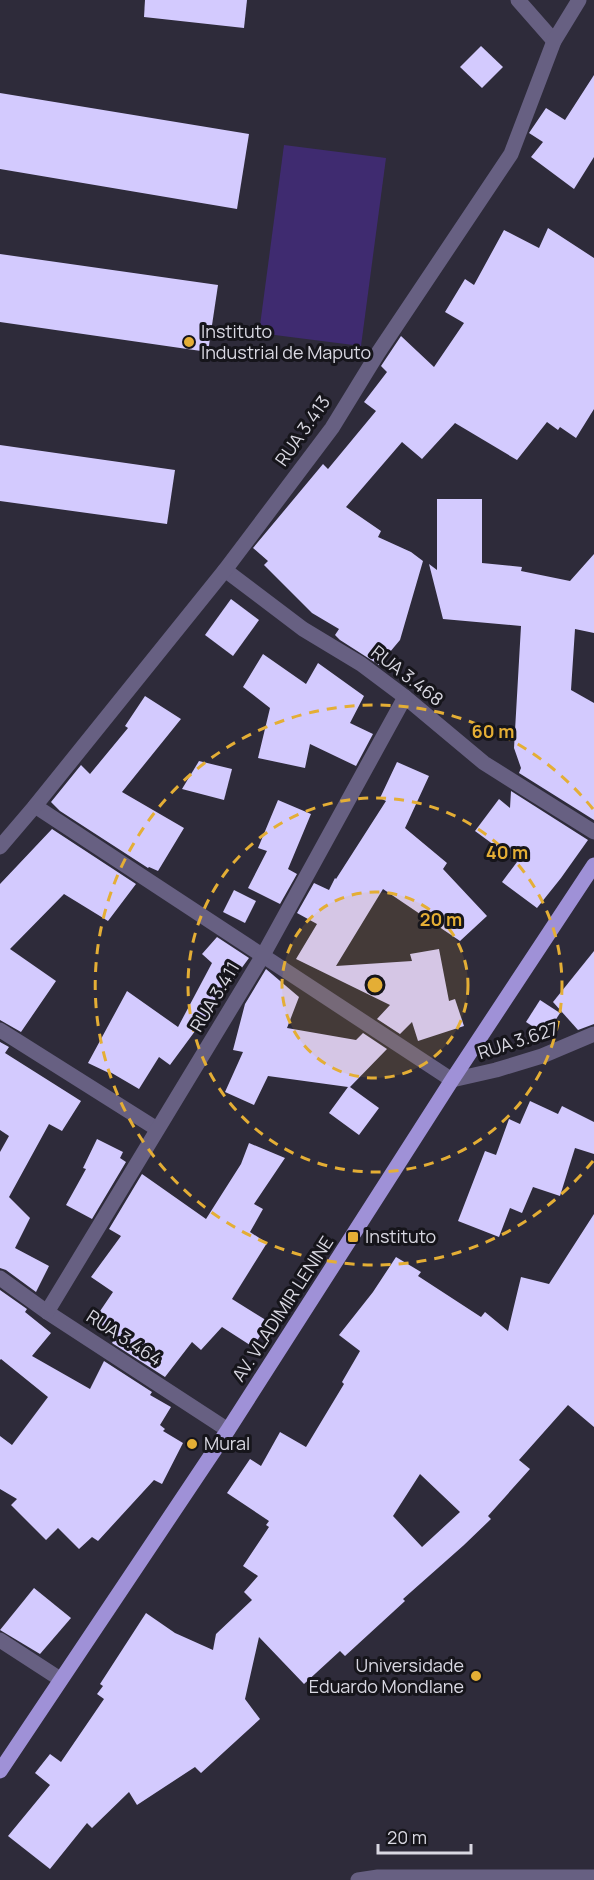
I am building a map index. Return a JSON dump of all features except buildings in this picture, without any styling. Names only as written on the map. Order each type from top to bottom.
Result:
[{"type":"main road","name":"AV. VLADIMIR LENINE","points":[[0,1771],[228,1430],[594,865]]},
{"type":"street","points":[[519,0],[554,41]]},
{"type":"street","name":"RUA 3.413","points":[[0,847],[225,570],[332,428],[378,353],[511,154],[554,41],[579,0]]},
{"type":"street","name":"RUA 3.468","points":[[225,570],[303,629],[361,664],[405,697],[484,763],[594,832]]},
{"type":"street","name":"RUA 3.411","points":[[47,1312],[262,957],[405,697]]},
{"type":"street","points":[[35,806],[262,957],[453,1080]]},
{"type":"street","points":[[0,1030],[157,1129]]},
{"type":"street","name":"RUA 3.627","points":[[453,1080],[542,1056],[594,1035]]},
{"type":"street","name":"RUA 3.464","points":[[0,1278],[47,1312],[228,1430]]},
{"type":"street","points":[[0,1640],[60,1679]]},
{"type":"street","points":[[358,1880],[378,1876],[594,1878]]},
{"type":"shaded area","points":[[284,145],[386,158],[361,346],[259,333]]},
{"type":"place","name":"Instituto Industrial de Maputo","points":[[189,342]]},
{"type":"place","name":"Instituto","points":[[353,1237]]},
{"type":"place","name":"Mural","points":[[192,1444]]},
{"type":"place","name":"Universidade Eduardo Mondlane","points":[[476,1676]]}]
